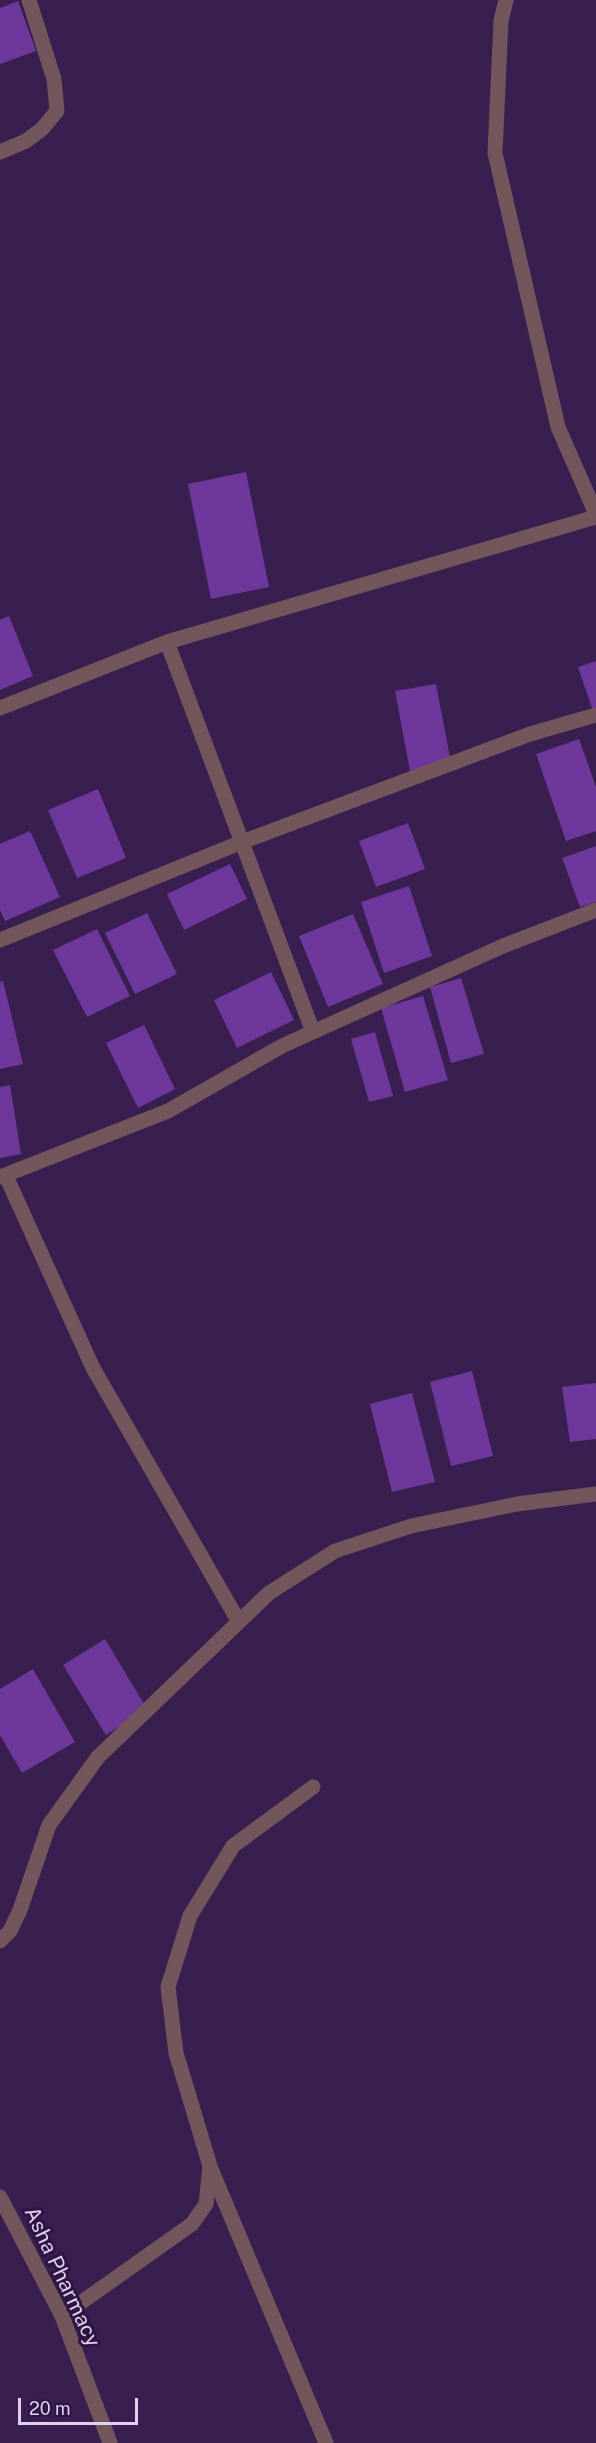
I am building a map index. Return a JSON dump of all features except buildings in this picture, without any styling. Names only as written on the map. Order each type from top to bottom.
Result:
[{"type":"street","points":[[0,152],[26,141],[42,129],[57,111],[54,79],[28,0]]},
{"type":"street","points":[[0,708],[167,642],[596,516],[558,427],[495,153],[501,21],[506,0]]},
{"type":"street","points":[[167,642],[313,1032]]},
{"type":"street","points":[[0,940],[242,843],[530,734],[596,715]]},
{"type":"street","points":[[239,1622],[93,1368],[3,1177],[168,1111],[282,1046],[503,946],[596,910]]},
{"type":"street","points":[[0,1941],[10,1931],[20,1910],[49,1825],[98,1757],[268,1593],[335,1551],[411,1526],[517,1504],[596,1494]]},
{"type":"street","points":[[313,1787],[233,1846],[190,1917],[168,1987],[176,2053],[210,2166],[326,2443]]},
{"type":"street","points":[[62,2316],[192,2224],[206,2205],[210,2166]]},
{"type":"street","name":"Asha Pharmacy","points":[[0,2197],[7,2228],[62,2316],[110,2443]]}]
